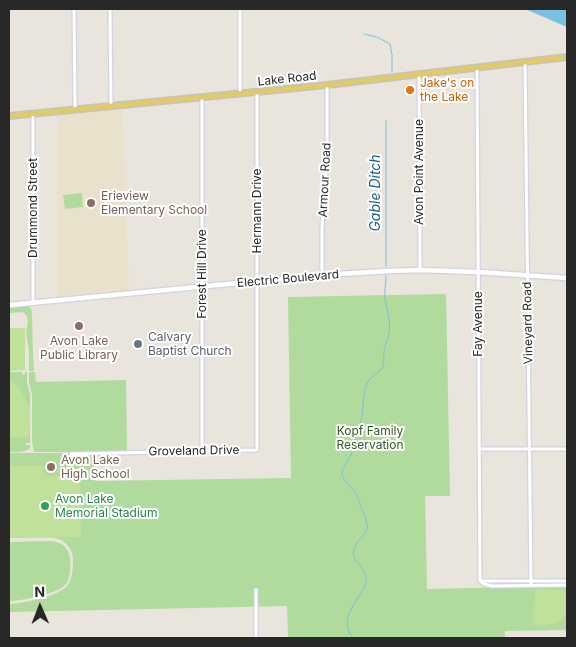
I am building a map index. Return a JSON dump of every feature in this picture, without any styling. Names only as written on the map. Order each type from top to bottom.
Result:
[{"type":"main road","name":"Lake Road","points":[[9,116],[202,98],[567,58]]},
{"type":"street","points":[[74,9],[75,110]]},
{"type":"street","points":[[110,9],[111,106]]},
{"type":"street","points":[[240,9],[240,94]]},
{"type":"street","name":"Vineyard Road","points":[[525,62],[531,583]]},
{"type":"street","name":"Fay Avenue","points":[[477,68],[480,581],[492,586],[531,583]]},
{"type":"street","name":"Avon Point Avenue","points":[[419,74],[420,270]]},
{"type":"street","name":"Armour Road","points":[[322,275],[322,228],[327,158],[327,85]]},
{"type":"street","name":"Hermann Drive","points":[[257,92],[257,450]]},
{"type":"street","name":"Forest Hill Drive","points":[[202,98],[202,450]]},
{"type":"street","name":"Drummond Street","points":[[33,114],[33,302]]},
{"type":"street","name":"Electric Boulevard","points":[[9,305],[322,275],[420,270],[567,278]]},
{"type":"street","points":[[479,449],[567,449]]},
{"type":"street","name":"Groveland Drive","points":[[71,454],[257,450]]},
{"type":"street","points":[[531,583],[567,581]]},
{"type":"street","points":[[531,583],[567,585]]},
{"type":"street","points":[[256,590],[256,638]]},
{"type":"shaded area","name":"Erieview Elementary School","points":[[122,108],[129,291],[57,298],[57,114]]},
{"type":"green space","points":[[82,193],[83,207],[65,209],[63,195]]},
{"type":"green space","name":"Kopf Family Reservation","points":[[446,294],[450,496],[425,496],[427,589],[567,586],[567,630],[505,631],[505,638],[288,638],[287,606],[9,612],[9,604],[51,596],[65,588],[71,577],[73,557],[68,546],[59,539],[41,537],[9,538],[9,529],[43,481],[43,466],[9,466],[9,453],[94,453],[95,481],[291,478],[288,297]]},
{"type":"green space","points":[[27,305],[31,308],[32,315],[34,371],[29,371],[29,351],[26,332],[27,316],[23,312],[9,313],[9,307]]},
{"type":"green space","points":[[9,328],[25,328],[25,370],[9,371]]},
{"type":"green space","points":[[9,372],[22,372],[24,375],[27,372],[30,414],[23,395],[9,380]]},
{"type":"green space","points":[[29,372],[35,372],[36,382],[126,380],[127,452],[34,452],[32,441],[32,394]]},
{"type":"green space","points":[[9,380],[21,391],[27,401],[30,411],[28,437],[9,437]]},
{"type":"green space","points":[[30,419],[30,443],[26,443],[26,445],[30,445],[30,448],[23,451],[9,452],[9,437],[28,437]]},
{"type":"green space","name":"Avon Lake Memorial Stadium","points":[[9,466],[43,466],[44,476],[80,476],[81,537],[9,538]]},
{"type":"green space","points":[[51,541],[62,544],[70,556],[69,576],[64,586],[46,594],[9,601],[9,542]]},
{"type":"green space","points":[[535,589],[567,591],[567,615],[551,624],[533,625]]},
{"type":"water","points":[[525,9],[567,9],[567,27]]},
{"type":"waterway","name":"Gable Ditch","points":[[364,34],[377,37],[390,44],[392,72]]},
{"type":"waterway","name":"Gable Ditch","points":[[386,121],[386,266]]},
{"type":"waterway","name":"Gable Ditch","points":[[353,638],[348,630],[347,621],[349,613],[365,583],[366,576],[355,559],[353,551],[367,531],[367,524],[355,492],[345,481],[342,473],[352,453],[361,423],[367,383],[381,370],[384,364],[384,351],[389,335],[389,320],[385,296],[386,276]]},
{"type":"place","name":"Jake's on the Lake","points":[[410,90]]},
{"type":"place","name":"Erieview Elementary School","points":[[91,203]]},
{"type":"place","name":"Avon Lake Public Library","points":[[79,326]]},
{"type":"place","name":"Calvary Baptist Church","points":[[138,344]]},
{"type":"place","name":"Avon Lake High School","points":[[51,467]]},
{"type":"place","name":"Avon Lake Memorial Stadium","points":[[45,506]]}]
